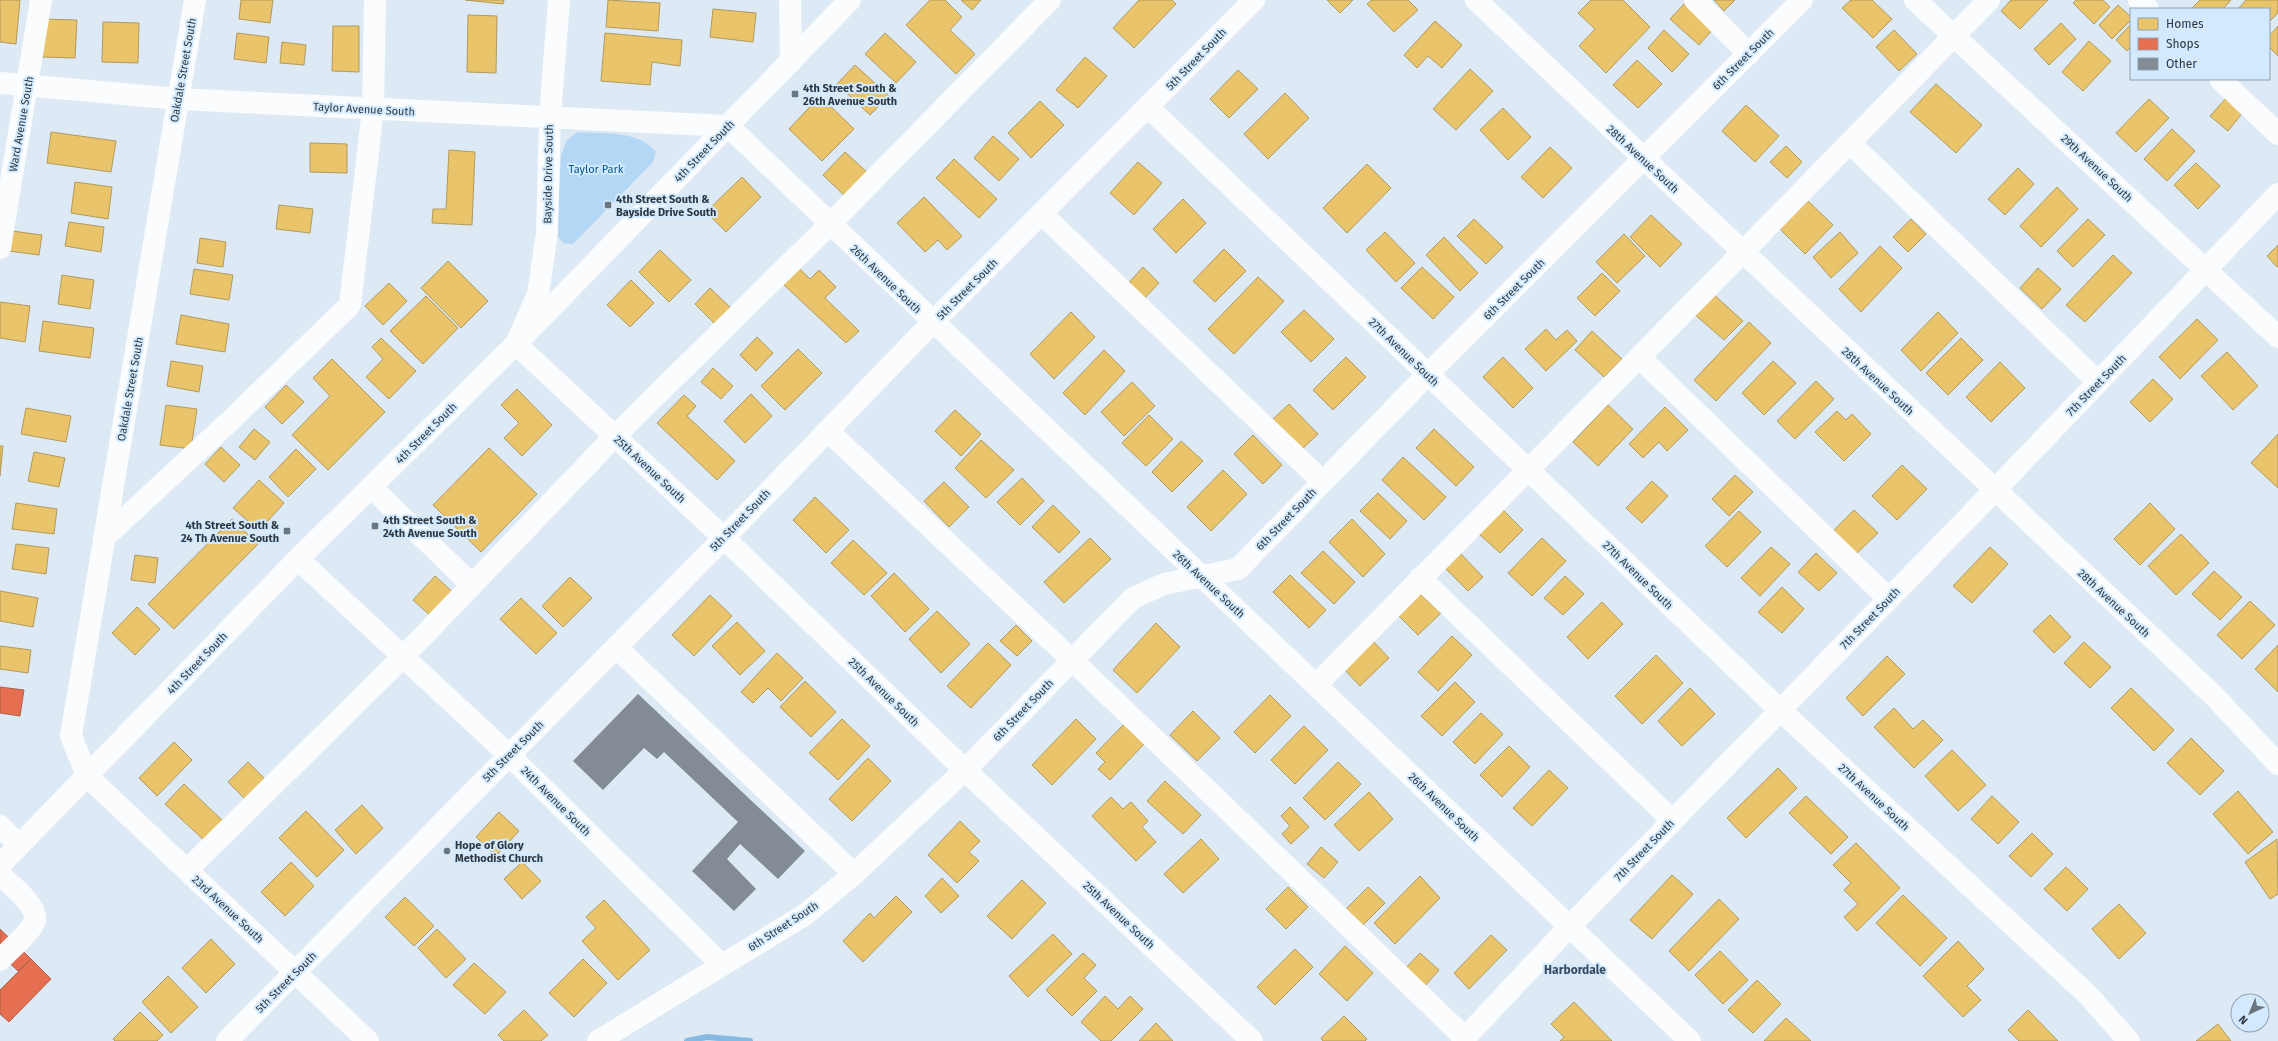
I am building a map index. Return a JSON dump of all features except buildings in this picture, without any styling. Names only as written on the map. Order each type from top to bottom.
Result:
[{"type":"street","name":"Ward Avenue South","points":[[0,248],[28,86],[41,0]]},
{"type":"street","name":"Oakdale Street South","points":[[87,776],[71,736],[195,0]]},
{"type":"street","points":[[104,538],[232,419],[350,304],[373,110],[375,0]]},
{"type":"street","name":"Bayside Drive South","points":[[516,344],[538,294],[547,233],[550,117],[559,0]]},
{"type":"street","points":[[790,0],[791,62]]},
{"type":"street","name":"4th Street South","points":[[0,865],[298,559],[516,344],[850,0]]},
{"type":"street","points":[[187,870],[403,657],[615,436],[830,224],[1050,0]]},
{"type":"street","name":"5th Street South","points":[[227,1041],[296,973],[724,538],[932,323],[1254,0]]},
{"type":"street","name":"28th Avenue South","points":[[1476,0],[1643,160],[1994,491],[2214,695],[2278,764]]},
{"type":"street","points":[[1695,0],[1749,54]]},
{"type":"street","name":"6th Street South","points":[[598,1041],[806,914],[854,874],[964,770],[1133,598],[1164,584],[1238,569],[1428,375],[1802,0]]},
{"type":"street","name":"29th Avenue South","points":[[1915,0],[2278,337]]},
{"type":"street","points":[[1316,684],[1742,253],[1989,0]]},
{"type":"street","points":[[2138,0],[2147,8]]},
{"type":"street","points":[[2221,80],[2278,134]]},
{"type":"street","name":"Taylor Avenue South","points":[[0,83],[179,99],[373,110],[728,126]]},
{"type":"street","name":"27th Avenue South","points":[[1148,108],[1780,710],[2087,994],[2130,1041]]},
{"type":"street","name":"26th Avenue South","points":[[728,126],[932,323],[1199,576],[1316,684],[1690,1041]]},
{"type":"street","points":[[1850,143],[2098,382]]},
{"type":"street","name":"7th Street South","points":[[1464,1039],[1570,926],[1994,491],[2278,194]]},
{"type":"street","points":[[1042,214],[1323,482]]},
{"type":"street","name":"25th Avenue South","points":[[516,344],[724,538],[964,770],[1252,1041]]},
{"type":"street","points":[[1639,357],[1889,599]]},
{"type":"street","points":[[828,431],[1072,660],[1464,1039]]},
{"type":"street","points":[[371,487],[472,585]]},
{"type":"street","name":"24th Avenue South","points":[[298,559],[509,755],[722,965]]},
{"type":"street","points":[[1420,578],[1673,821]]},
{"type":"street","points":[[616,647],[854,874]]},
{"type":"street","name":"23rd Avenue South","points":[[87,776],[368,1041]]},
{"type":"street","points":[[0,826],[19,845]]},
{"type":"street","points":[[0,875],[32,906],[36,913],[35,923],[0,960]]},
{"type":"green space","name":"Taylor Park","points":[[578,132],[620,134],[640,140],[649,145],[656,152],[653,162],[573,244],[563,243],[557,235],[561,156],[567,140]]},
{"type":"waterway","points":[[687,1041],[707,1037],[750,1041]]},
{"type":"place","name":"4th Street South & 26th Avenue South","points":[[795,94]]},
{"type":"place","name":"4th Street South & Bayside Drive South","points":[[608,205]]},
{"type":"place","name":"4th Street South & 24th Avenue South","points":[[375,526]]},
{"type":"place","name":"4th Street South & 24 Th Avenue South","points":[[287,531]]},
{"type":"place","name":"Hope of Glory Methodist Church","points":[[447,851]]},
{"type":"district","name":"Harbordale","points":[[1575,970]]}]
